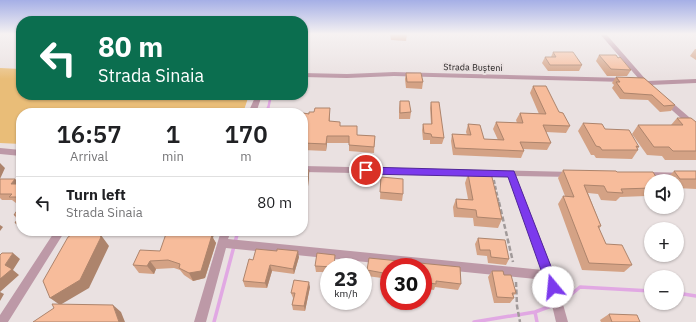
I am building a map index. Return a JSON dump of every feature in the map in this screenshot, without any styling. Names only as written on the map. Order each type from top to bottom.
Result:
[{"type":"street","points":[[616,49],[643,81],[656,92]]},
{"type":"street","name":"Strada Bușteni","points":[[308,75],[347,76],[394,74],[643,81],[696,81]]},
{"type":"street","points":[[662,98],[696,127]]},
{"type":"street","points":[[0,151],[16,153]]},
{"type":"street","points":[[308,169],[511,174],[580,174]]},
{"type":"street","points":[[511,174],[550,276],[562,322]]},
{"type":"street","points":[[634,175],[696,176]]},
{"type":"street","points":[[2,322],[57,236]]},
{"type":"street","points":[[200,322],[225,243],[226,236]]},
{"type":"street","points":[[225,243],[550,276]]},
{"type":"path","points":[[493,173],[515,272],[517,306],[520,322]]},
{"type":"shaded area","points":[[0,68],[16,69],[16,100],[247,100],[245,108],[16,108],[16,144],[0,143]]},
{"type":"building","points":[[553,52],[573,52],[582,65],[550,65],[545,57],[556,57]]},
{"type":"building","points":[[599,55],[616,55],[618,58],[620,57],[631,70],[611,69]]},
{"type":"building","points":[[406,73],[421,73],[423,82],[407,82]]},
{"type":"building","points":[[616,77],[644,78],[675,105],[664,106],[652,95],[624,93],[616,82],[620,82]]},
{"type":"building","points":[[533,86],[546,86],[559,112],[563,113],[570,126],[543,125],[551,143],[520,142],[524,151],[455,148],[452,134],[471,135],[468,124],[480,125],[484,139],[504,140],[496,122],[523,123],[520,113],[546,114]]},
{"type":"building","points":[[400,101],[409,101],[411,112],[400,113]]},
{"type":"building","points":[[431,102],[439,102],[444,138],[432,137],[431,134],[424,133],[423,124],[432,124]]},
{"type":"building","points":[[315,108],[330,108],[329,121],[340,122],[340,126],[357,126],[357,135],[375,136],[374,147],[349,145],[349,136],[327,136],[326,144],[308,143],[308,114],[309,112],[314,112]]},
{"type":"building","points":[[677,118],[691,118],[696,122],[696,151],[673,151],[669,147],[654,147],[638,125],[683,125]]},
{"type":"building","points":[[583,123],[602,124],[605,129],[629,130],[639,147],[636,146],[638,150],[602,150],[600,147],[596,146]]},
{"type":"building","points":[[563,170],[653,172],[654,174],[644,174],[644,188],[621,189],[623,193],[607,192],[604,186],[584,185],[601,226],[598,226],[606,244],[622,245],[632,265],[589,263],[563,196],[574,197]]},
{"type":"building","points":[[674,171],[696,171],[696,179],[684,179],[684,174],[676,174]]},
{"type":"building","points":[[480,172],[491,173],[502,219],[477,217],[476,210],[457,208],[456,199],[473,200],[468,174],[480,175]]},
{"type":"building","points":[[381,177],[403,179],[403,194],[380,192]]},
{"type":"building","points":[[0,179],[15,179],[11,184],[16,184],[16,197],[9,197],[12,194],[0,194]]},
{"type":"building","points":[[165,236],[212,236],[201,271],[189,273],[179,268],[180,264],[168,260],[150,261],[147,266],[133,265],[140,250],[160,251]]},
{"type":"building","points":[[68,237],[101,237],[80,280],[50,298],[43,281]]},
{"type":"building","points":[[478,238],[505,240],[509,259],[491,257],[490,250],[480,250]]},
{"type":"building","points":[[256,249],[298,251],[293,269],[270,265],[265,283],[243,281],[249,259],[253,260]]},
{"type":"building","points":[[2,253],[13,253],[5,265],[12,269],[0,279],[0,255]]},
{"type":"building","points":[[317,253],[335,255],[335,258],[320,258],[320,266],[315,266]]},
{"type":"building","points":[[372,258],[380,259],[380,272],[372,271]]},
{"type":"building","points":[[432,264],[460,267],[461,284],[436,281],[436,284],[432,283]]},
{"type":"building","points":[[492,271],[503,271],[504,275],[511,275],[516,293],[512,293],[514,298],[497,297]]},
{"type":"building","points":[[294,280],[309,282],[304,306],[292,305],[295,293],[291,293]]},
{"type":"building","points":[[52,304],[113,305],[119,322],[33,322],[54,308]]},
{"type":"building","points":[[609,314],[637,315],[640,322],[612,322]]},
{"type":"waterway","points":[[268,108],[270,100]]},
{"type":"waterway","points":[[214,322],[237,236]]},
{"type":"waterway","points":[[567,298],[580,287],[644,291]]},
{"type":"waterway","points":[[684,294],[696,296]]},
{"type":"waterway","points":[[535,312],[551,306]]},
{"type":"waterway","points":[[474,322],[535,312]]},
{"type":"waterway","points":[[535,312],[537,322]]},
{"type":"route","points":[[366,170],[511,174],[553,287]]}]
